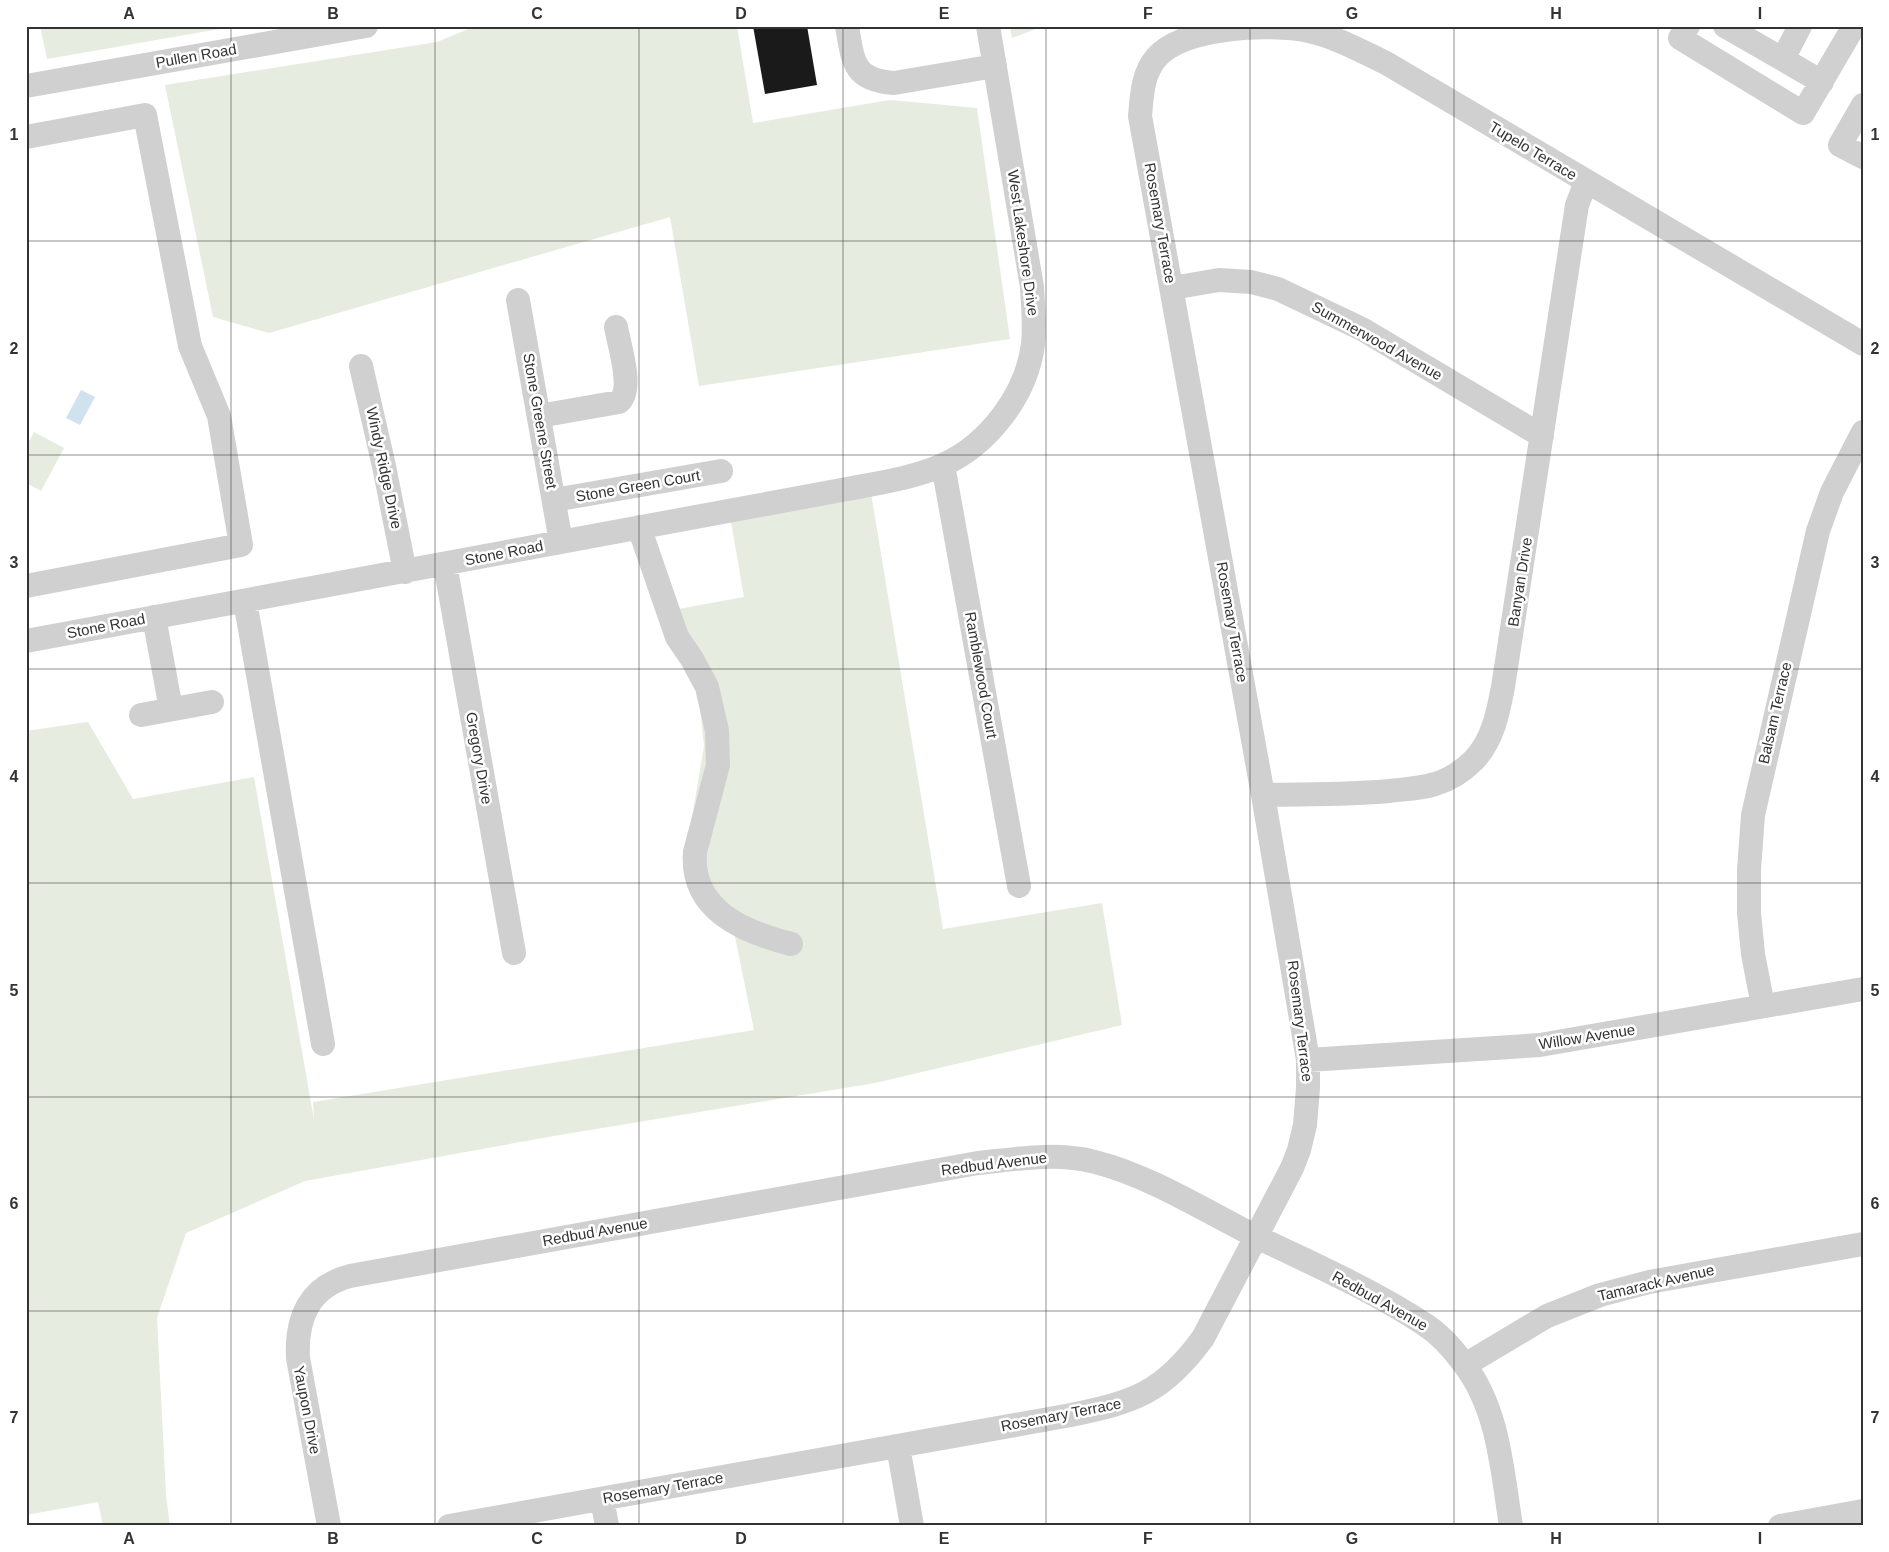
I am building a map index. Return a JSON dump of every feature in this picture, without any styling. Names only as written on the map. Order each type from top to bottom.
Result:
[{"type":"street","name":"Pullen Road","points":[[26,86],[366,26]]},
{"type":"street","points":[[847,26],[853,64],[863,74],[879,82],[894,83],[995,66]]},
{"type":"street","name":"West Lakeshore Drive","points":[[976,444],[1002,417],[1016,395],[1026,373],[1033,346],[1034,322],[1032,287],[988,26]]},
{"type":"street","points":[[1688,26],[1680,38],[1803,113],[1854,26]]},
{"type":"street","points":[[1726,26],[1822,82]]},
{"type":"street","points":[[1783,59],[1800,26]]},
{"type":"street","name":"Tupelo Terrace","points":[[1183,40],[1196,36],[1245,29],[1291,28],[1310,31],[1346,44],[1386,63],[1863,344]]},
{"type":"street","name":"Rosemary Terrace","points":[[449,1526],[1118,1405],[1150,1390],[1169,1377],[1191,1356],[1203,1338],[1257,1237],[1299,1150],[1305,1125],[1308,1060],[1263,795],[1140,116],[1142,89],[1146,75],[1155,59],[1183,40]]},
{"type":"street","points":[[1863,105],[1840,146],[1863,157]]},
{"type":"street","points":[[26,136],[145,115],[190,346],[219,416],[241,545],[26,586]]},
{"type":"street","name":"Banyan Drive","points":[[1263,795],[1373,792],[1422,788],[1458,774],[1484,746],[1498,714],[1504,687],[1577,205],[1586,182]]},
{"type":"street","name":"Summerwood Avenue","points":[[1172,288],[1219,280],[1252,282],[1278,289],[1362,329],[1542,436]]},
{"type":"street","name":"Stone Greene Street","points":[[518,300],[561,542]]},
{"type":"street","points":[[539,416],[618,402],[623,398],[627,384],[616,327]]},
{"type":"street","name":"Windy Ridge Drive","points":[[361,366],[384,466],[405,572]]},
{"type":"street","name":"Balsam Terrace","points":[[1763,1006],[1753,954],[1749,913],[1749,870],[1755,806],[1818,531],[1832,492],[1863,432]]},
{"type":"street","name":"Stone Road","points":[[26,641],[245,602],[914,476],[943,465],[976,444]]},
{"type":"street","name":"Ramblewood Court","points":[[943,465],[1019,886]]},
{"type":"street","name":"Stone Green Court","points":[[554,500],[721,471]]},
{"type":"street","points":[[639,527],[677,637],[692,659],[707,687],[717,731],[718,765],[695,852],[694,866],[697,882],[704,896],[720,913],[745,930],[791,944]]},
{"type":"street","name":"Gregory Drive","points":[[445,564],[514,953]]},
{"type":"street","points":[[245,602],[323,1044]]},
{"type":"street","points":[[161,616],[178,708]]},
{"type":"street","points":[[141,715],[212,702]]},
{"type":"street","name":"Willow Avenue","points":[[1308,1060],[1540,1045],[1863,989]]},
{"type":"street","name":"Redbud Avenue","points":[[313,1298],[326,1285],[350,1276],[978,1163],[1026,1158],[1065,1157],[1094,1161],[1150,1183],[1425,1324],[1436,1333],[1465,1365],[1487,1404],[1495,1430],[1511,1526]]},
{"type":"street","name":"Tamarack Avenue","points":[[1465,1365],[1547,1316],[1600,1295],[1658,1280],[1863,1244]]},
{"type":"street","name":"Yaupon Drive","points":[[313,1298],[300,1323],[297,1340],[298,1358],[329,1526]]},
{"type":"street","points":[[898,1446],[912,1526]]},
{"type":"street","points":[[602,1498],[607,1526]]},
{"type":"street","points":[[1780,1526],[1863,1511]]},
{"type":"shaded area","points":[[40,26],[237,26],[47,59]]},
{"type":"shaded area","points":[[476,26],[737,26],[753,123],[890,100],[977,108],[1010,339],[699,386],[670,217],[269,333],[213,317],[165,85],[437,42]]},
{"type":"shaded area","points":[[1010,26],[1044,26],[1012,38]]},
{"type":"shaded area","points":[[34,432],[64,448],[41,491],[26,483],[26,447]]},
{"type":"shaded area","points":[[871,493],[943,929],[1102,903],[1122,1025],[875,1083],[554,1136],[305,1181],[186,1233],[157,1318],[166,1495],[170,1526],[103,1526],[98,1502],[26,1515],[26,731],[88,722],[133,799],[254,777],[314,1120],[313,1102],[754,1030],[734,932],[687,847],[704,746],[700,708],[692,674],[657,613],[744,597],[731,522]]},
{"type":"water","points":[[81,390],[95,397],[80,425],[66,418]]},
{"type":"building","points":[[753,26],[807,26],[817,85],[765,94]]}]
